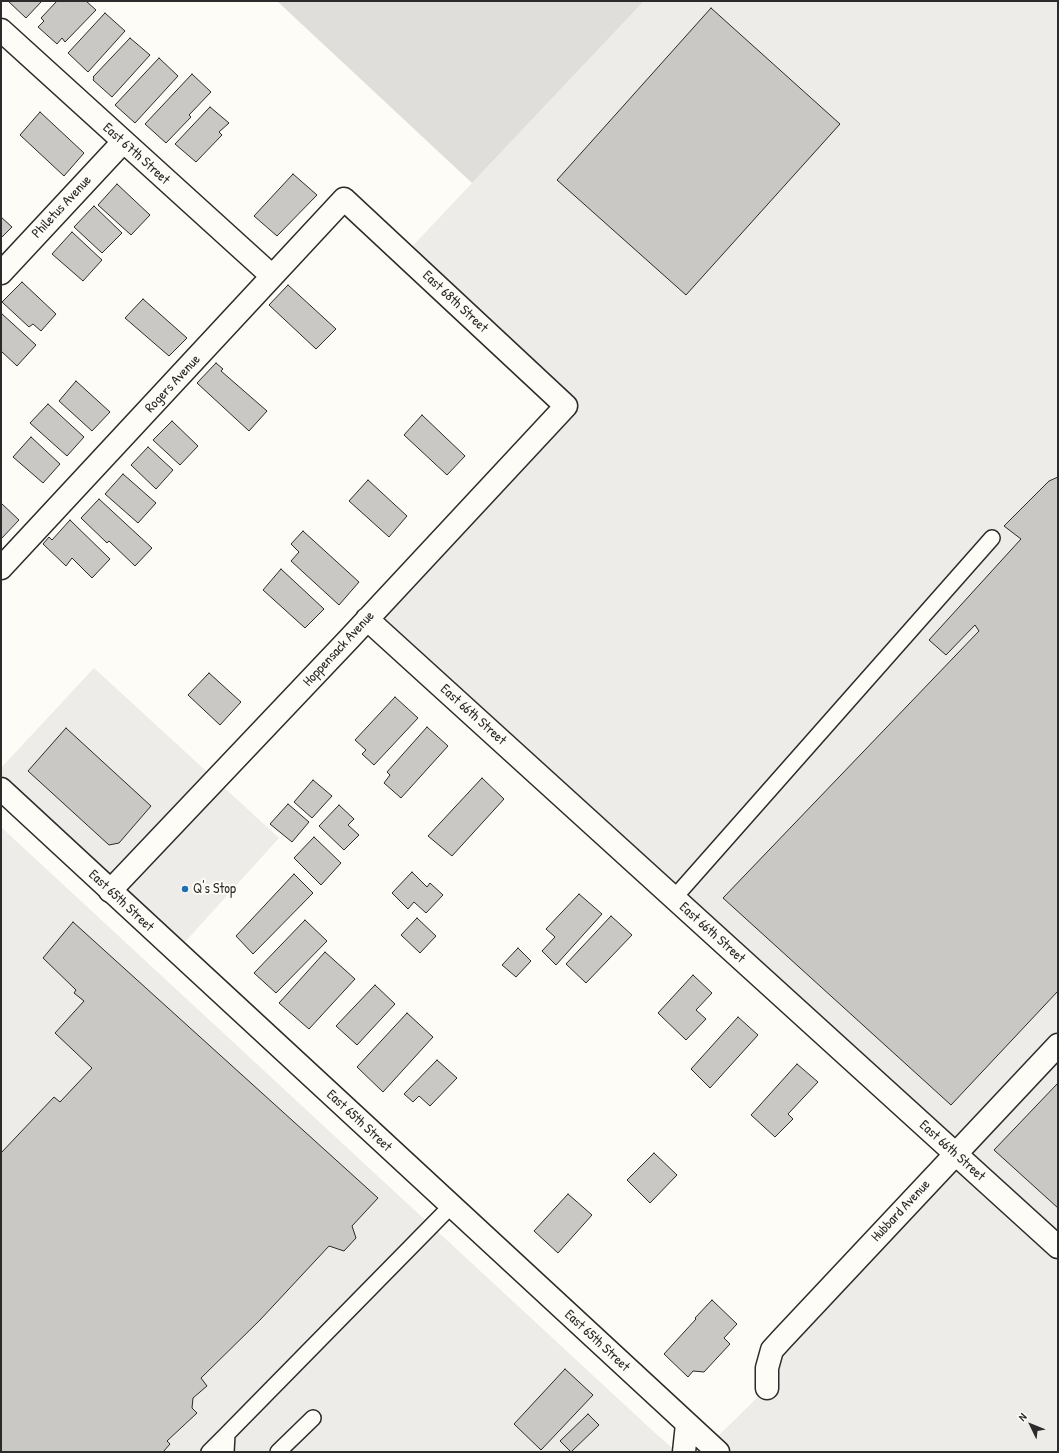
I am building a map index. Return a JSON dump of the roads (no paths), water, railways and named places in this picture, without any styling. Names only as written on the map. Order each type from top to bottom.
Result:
[{"type":"street","name":"East 67th Street","points":[[1,30],[272,276]]},
{"type":"street","name":"Philetus Avenue","points":[[1,273],[123,142]]},
{"type":"street","name":"Rogers Avenue","points":[[1,568],[344,199]]},
{"type":"street","name":"East 68th Street","points":[[344,199],[566,406]]},
{"type":"street","name":"Hoppensack Avenue","points":[[110,891],[566,406]]},
{"type":"street","name":"East 66th Street","points":[[367,619],[1058,1247]]},
{"type":"street","name":"East 65th Street","points":[[1,789],[718,1452]]},
{"type":"street","name":"Hubbard Avenue","points":[[767,1388],[767,1368],[772,1350],[1058,1045]]},
{"type":"street","points":[[684,1452],[687,1424]]},
{"type":"lane","points":[[674,898],[992,538]]},
{"type":"lane","points":[[209,1452],[451,1206]]},
{"type":"lane","points":[[278,1452],[313,1418]]},
{"type":"lane","points":[[226,1452],[227,1434]]},
{"type":"place","name":"Q's Stop","points":[[185,889]]}]
